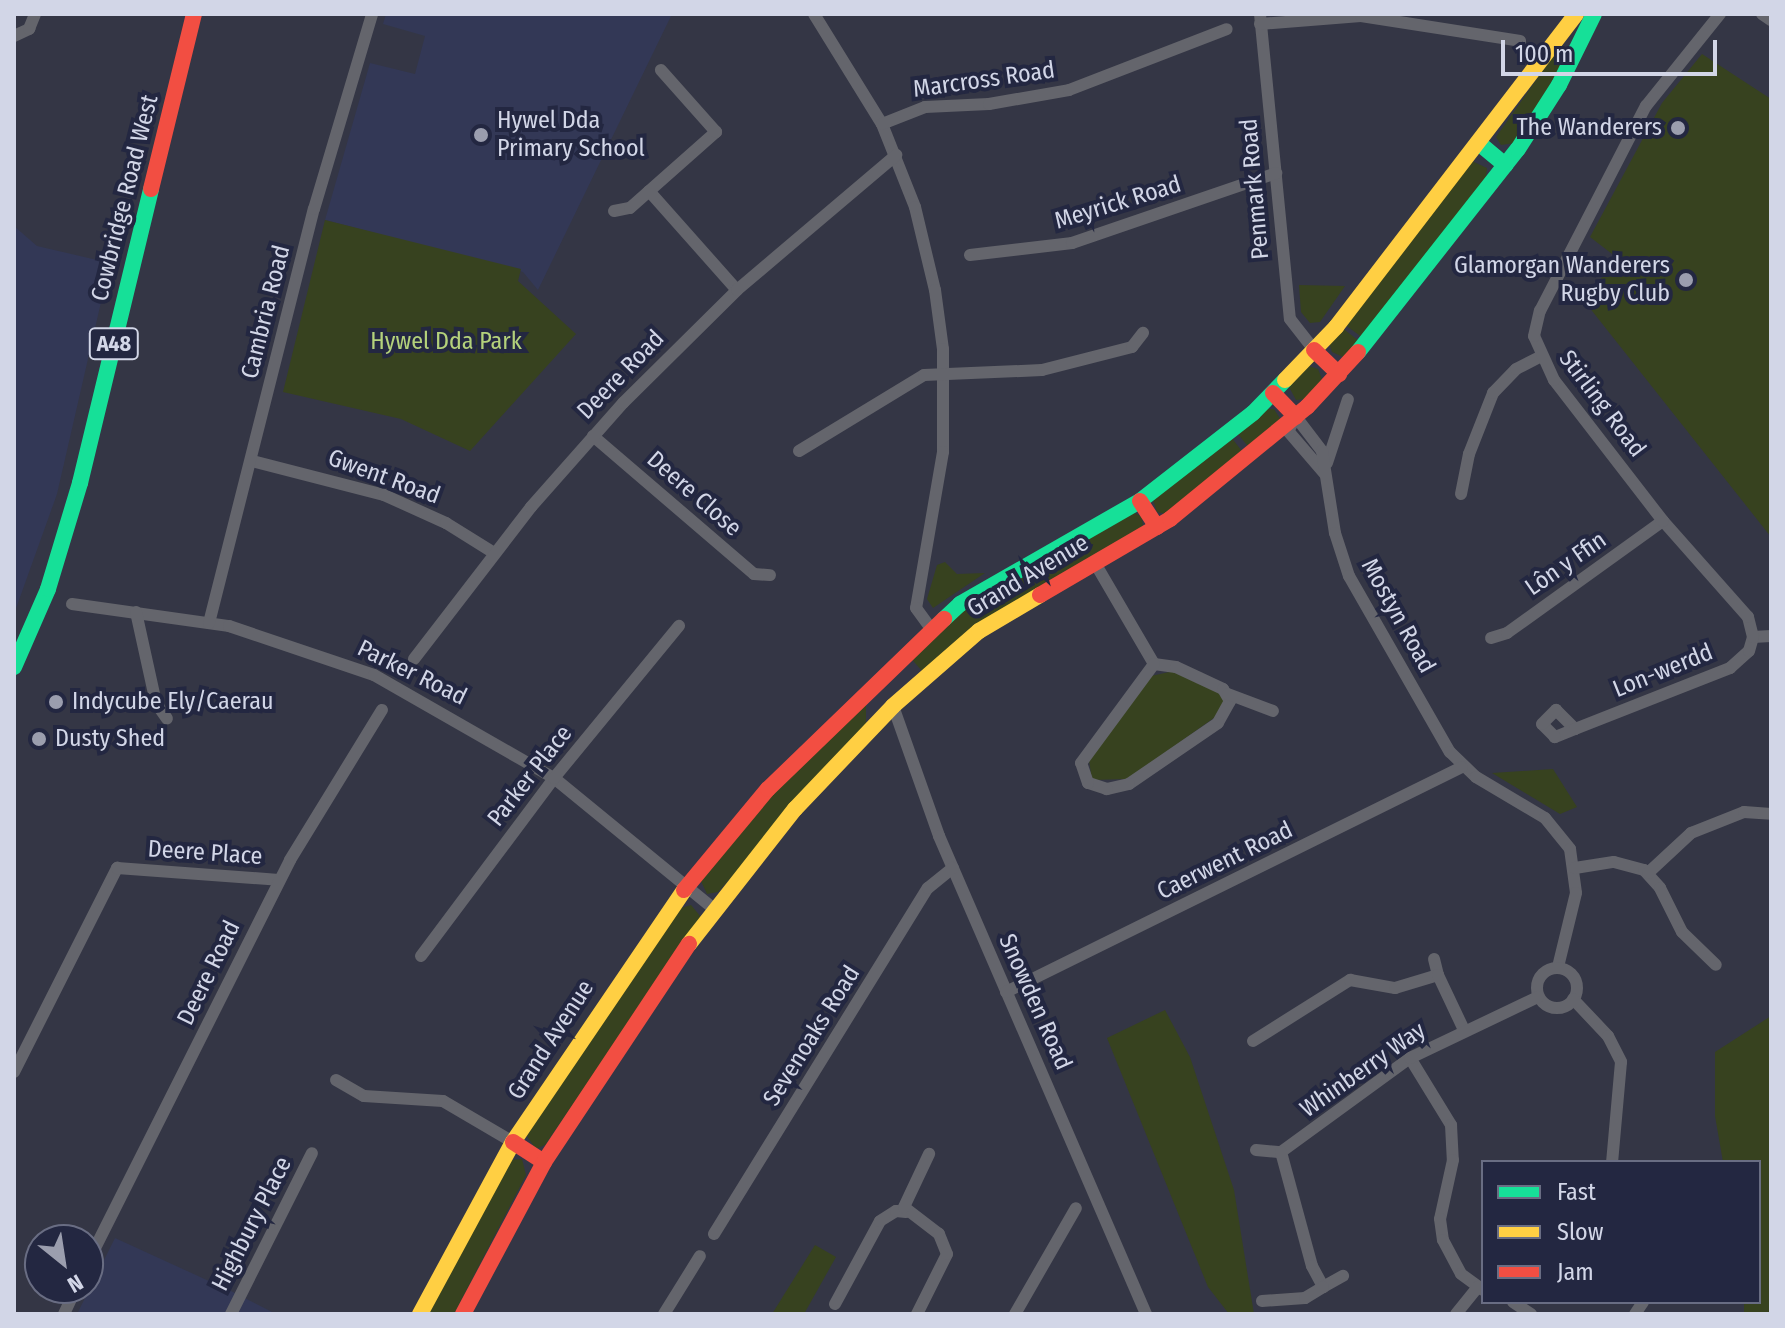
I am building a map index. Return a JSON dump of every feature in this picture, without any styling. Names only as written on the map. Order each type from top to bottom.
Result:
[{"type":"main road","name":"Cowbridge Road West","points":[[14,667],[48,589],[80,483],[194,14]]},
{"type":"main road","name":"Grand Avenue","points":[[420,1314],[513,1142],[686,887],[805,749],[931,629],[994,581],[1140,501],[1221,440],[1273,393],[1314,350],[1480,144],[1576,14]]},
{"type":"main road","name":"Grand Avenue","points":[[463,1314],[544,1162],[713,908],[795,809],[893,706],[997,618],[1157,527],[1296,417],[1339,374],[1505,165],[1559,85],[1594,14]]},
{"type":"main road","points":[[1480,144],[1505,165]]},
{"type":"main road","points":[[1314,350],[1339,374]]},
{"type":"main road","points":[[1273,393],[1296,417]]},
{"type":"main road","points":[[1140,501],[1157,527]]},
{"type":"main road","points":[[886,671],[893,706]]},
{"type":"main road","points":[[513,1142],[544,1162]]},
{"type":"street","points":[[14,36],[29,29],[35,14]]},
{"type":"street","name":"Cambria Road","points":[[209,623],[314,209],[372,14]]},
{"type":"street","points":[[814,14],[882,124],[896,155],[929,258],[943,374],[940,481],[916,608],[931,629]]},
{"type":"street","name":"Stirling Road","points":[[1720,14],[1646,106],[1540,311],[1534,336],[1540,357],[1663,521],[1748,617],[1753,637]]},
{"type":"street","points":[[1762,14],[1771,20]]},
{"type":"street","points":[[1260,19],[1361,16],[1520,41]]},
{"type":"street","name":"Penmark Road","points":[[1260,19],[1290,319],[1314,350]]},
{"type":"street","name":"Marcross Road","points":[[882,124],[925,107],[989,104],[1069,90],[1227,29]]},
{"type":"street","points":[[614,211],[630,208],[716,132],[661,70]]},
{"type":"street","name":"Deere Road","points":[[414,659],[494,553],[593,436],[737,290],[896,155]]},
{"type":"street","name":"Meyrick Road","points":[[970,255],[1072,243],[1276,173]]},
{"type":"street","points":[[649,191],[737,290]]},
{"type":"street","points":[[799,451],[924,375],[1060,366],[1132,347],[1143,333]]},
{"type":"street","points":[[1461,494],[1469,454],[1493,393],[1516,369],[1540,357]]},
{"type":"street","name":"Mostyn Road","points":[[1325,474],[1335,425],[1348,399]]},
{"type":"street","name":"Mostyn Road","points":[[1296,417],[1316,440],[1349,576],[1462,767]]},
{"type":"street","name":"Deere Close","points":[[593,436],[754,574],[770,575]]},
{"type":"street","name":"Gwent Road","points":[[252,461],[384,495],[446,523],[494,553]]},
{"type":"street","name":"Lôn y Ffin","points":[[1491,638],[1507,633],[1663,521]]},
{"type":"street","points":[[1095,563],[1154,664]]},
{"type":"street","name":"Parker Road","points":[[72,604],[209,623],[289,643],[374,675],[554,778],[686,887]]},
{"type":"street","points":[[136,612],[156,703],[167,719]]},
{"type":"street","name":"Parker Place","points":[[421,956],[554,778],[679,626]]},
{"type":"street","points":[[1753,637],[1771,636]]},
{"type":"street","name":"Lon-werdd","points":[[1575,729],[1730,668],[1749,651],[1753,637]]},
{"type":"street","points":[[1154,664],[1081,763],[1088,783],[1107,789],[1129,784],[1218,723],[1228,694]]},
{"type":"street","points":[[1154,664],[1176,667],[1228,694],[1273,711]]},
{"type":"street","name":"Snowden Road","points":[[893,706],[953,868],[1146,1314]]},
{"type":"street","name":"Deere Road","points":[[104,1230],[279,880],[382,710]]},
{"type":"street","points":[[1462,767],[1545,818],[1565,840],[1575,868],[1576,893],[1558,967],[1539,977],[1538,997],[1552,1007],[1573,999]]},
{"type":"street","name":"Caerwent Road","points":[[1006,992],[1462,767]]},
{"type":"street","points":[[1648,873],[1691,833],[1744,812],[1771,814]]},
{"type":"street","points":[[1575,868],[1626,862],[1648,873],[1682,932],[1716,965]]},
{"type":"street","name":"Deere Place","points":[[14,1072],[117,868],[279,880]]},
{"type":"street","name":"Sevenoaks Road","points":[[714,1234],[928,888],[953,868]]},
{"type":"street","points":[[686,887],[713,908]]},
{"type":"street","points":[[1434,959],[1438,975],[1464,1030]]},
{"type":"street","points":[[1558,967],[1576,982],[1573,999]]},
{"type":"street","points":[[1253,1041],[1350,980],[1395,988],[1438,975]]},
{"type":"street","name":"Whinberry Way","points":[[1281,1152],[1410,1058],[1538,997]]},
{"type":"street","points":[[1573,999],[1608,1036],[1621,1062],[1612,1160]]},
{"type":"street","points":[[1410,1058],[1451,1125],[1453,1160],[1440,1219],[1443,1240],[1461,1274],[1480,1288],[1456,1314]]},
{"type":"street","points":[[336,1080],[364,1096],[443,1101],[513,1142]]},
{"type":"street","points":[[1256,1150],[1281,1152],[1312,1266],[1323,1287]]},
{"type":"street","name":"Highbury Place","points":[[231,1314],[312,1153]]},
{"type":"street","points":[[906,1212],[905,1196],[929,1154]]},
{"type":"street","points":[[1015,1314],[1076,1208]]},
{"type":"street","points":[[835,1304],[844,1276],[880,1221],[896,1211],[906,1212],[939,1234],[947,1254],[917,1314]]},
{"type":"street","points":[[664,1314],[700,1256]]},
{"type":"street","points":[[1262,1301],[1305,1298],[1343,1276]]},
{"type":"shaded area","name":"Hywel Dda Primary School","points":[[386,14],[672,14],[538,290],[523,272],[325,220],[370,63],[415,74],[425,36],[383,24]]},
{"type":"shaded area","points":[[14,226],[37,246],[110,263],[57,494],[14,614]]},
{"type":"shaded area","points":[[115,1238],[276,1314],[77,1314],[82,1304],[104,1304],[104,1260]]},
{"type":"green space","points":[[1561,45],[1569,49],[1545,94],[1515,143],[1501,145],[1496,137]]},
{"type":"green space","name":"Glamorgan Wanderers Rugby Club","points":[[1702,54],[1771,99],[1771,537],[1585,302],[1616,257],[1590,237],[1662,103]]},
{"type":"green space","points":[[1472,161],[1487,168],[1486,178],[1363,338],[1344,324]]},
{"type":"green space","name":"Hywel Dda Park","points":[[325,220],[521,269],[518,281],[576,334],[470,451],[401,419],[283,392]]},
{"type":"green space","points":[[1299,285],[1345,286],[1320,322],[1310,323],[1301,312]]},
{"type":"green space","points":[[1341,327],[1359,341],[1343,357],[1332,352],[1329,343]]},
{"type":"green space","points":[[1309,366],[1318,369],[1322,379],[1306,399],[1296,400],[1289,387]]},
{"type":"green space","points":[[1264,409],[1274,409],[1281,420],[1251,450],[1237,433]]},
{"type":"green space","points":[[1231,437],[1245,455],[1166,514],[1157,512],[1153,500]]},
{"type":"green space","points":[[1131,511],[1142,517],[1143,529],[923,672],[908,655],[961,609]]},
{"type":"green space","points":[[945,562],[957,574],[985,573],[933,608],[927,599],[937,565]]},
{"type":"green space","points":[[1174,671],[1220,692],[1224,701],[1218,715],[1128,779],[1092,780],[1089,760],[1151,676]]},
{"type":"green space","points":[[866,697],[866,727],[718,892],[707,894],[700,879],[774,790]]},
{"type":"green space","points":[[1553,769],[1577,807],[1560,814],[1492,773]]},
{"type":"green space","points":[[691,905],[701,917],[545,1145],[536,1149],[526,1135],[582,1046],[681,908]]},
{"type":"green space","points":[[1165,1010],[1190,1057],[1234,1190],[1254,1314],[1229,1314],[1208,1287],[1107,1038]]},
{"type":"green space","points":[[1771,1016],[1771,1314],[1744,1314],[1744,1304],[1761,1304],[1761,1160],[1723,1160],[1715,1116],[1715,1052]]},
{"type":"green space","points":[[522,1159],[526,1175],[454,1314],[428,1314],[511,1160]]},
{"type":"green space","points":[[815,1245],[836,1257],[804,1314],[772,1314]]},
{"type":"traffic: fast","points":[[1358,352],[1518,149],[1559,85],[1594,14]]},
{"type":"traffic: fast","points":[[1480,144],[1505,165]]},
{"type":"traffic: fast","points":[[14,667],[48,589],[80,483],[151,189]]},
{"type":"traffic: fast","points":[[944,619],[960,604],[1140,501],[1253,413],[1285,380]]},
{"type":"traffic: slow","points":[[1285,380],[1336,327],[1576,14]]},
{"type":"traffic: slow","points":[[689,944],[795,809],[893,706],[979,631],[1040,595]]},
{"type":"traffic: slow","points":[[420,1314],[513,1142],[684,890]]},
{"type":"traffic: jam","points":[[151,189],[194,14]]},
{"type":"traffic: jam","points":[[1314,350],[1339,374]]},
{"type":"traffic: jam","points":[[1040,595],[1170,519],[1307,407],[1358,352]]},
{"type":"traffic: jam","points":[[1273,393],[1296,417]]},
{"type":"traffic: jam","points":[[1140,501],[1157,527]]},
{"type":"traffic: jam","points":[[684,890],[768,789],[944,619]]},
{"type":"traffic: jam","points":[[463,1314],[544,1162],[689,944]]},
{"type":"traffic: jam","points":[[513,1142],[544,1162]]},
{"type":"place","name":"The Wanderers","points":[[1678,128]]},
{"type":"place","name":"Hywel Dda Primary School","points":[[481,135]]},
{"type":"place","name":"Glamorgan Wanderers Rugby Club","points":[[1686,280]]},
{"type":"place","name":"Indycube Ely/Caerau","points":[[56,702]]},
{"type":"place","name":"Dusty Shed","points":[[39,739]]}]
